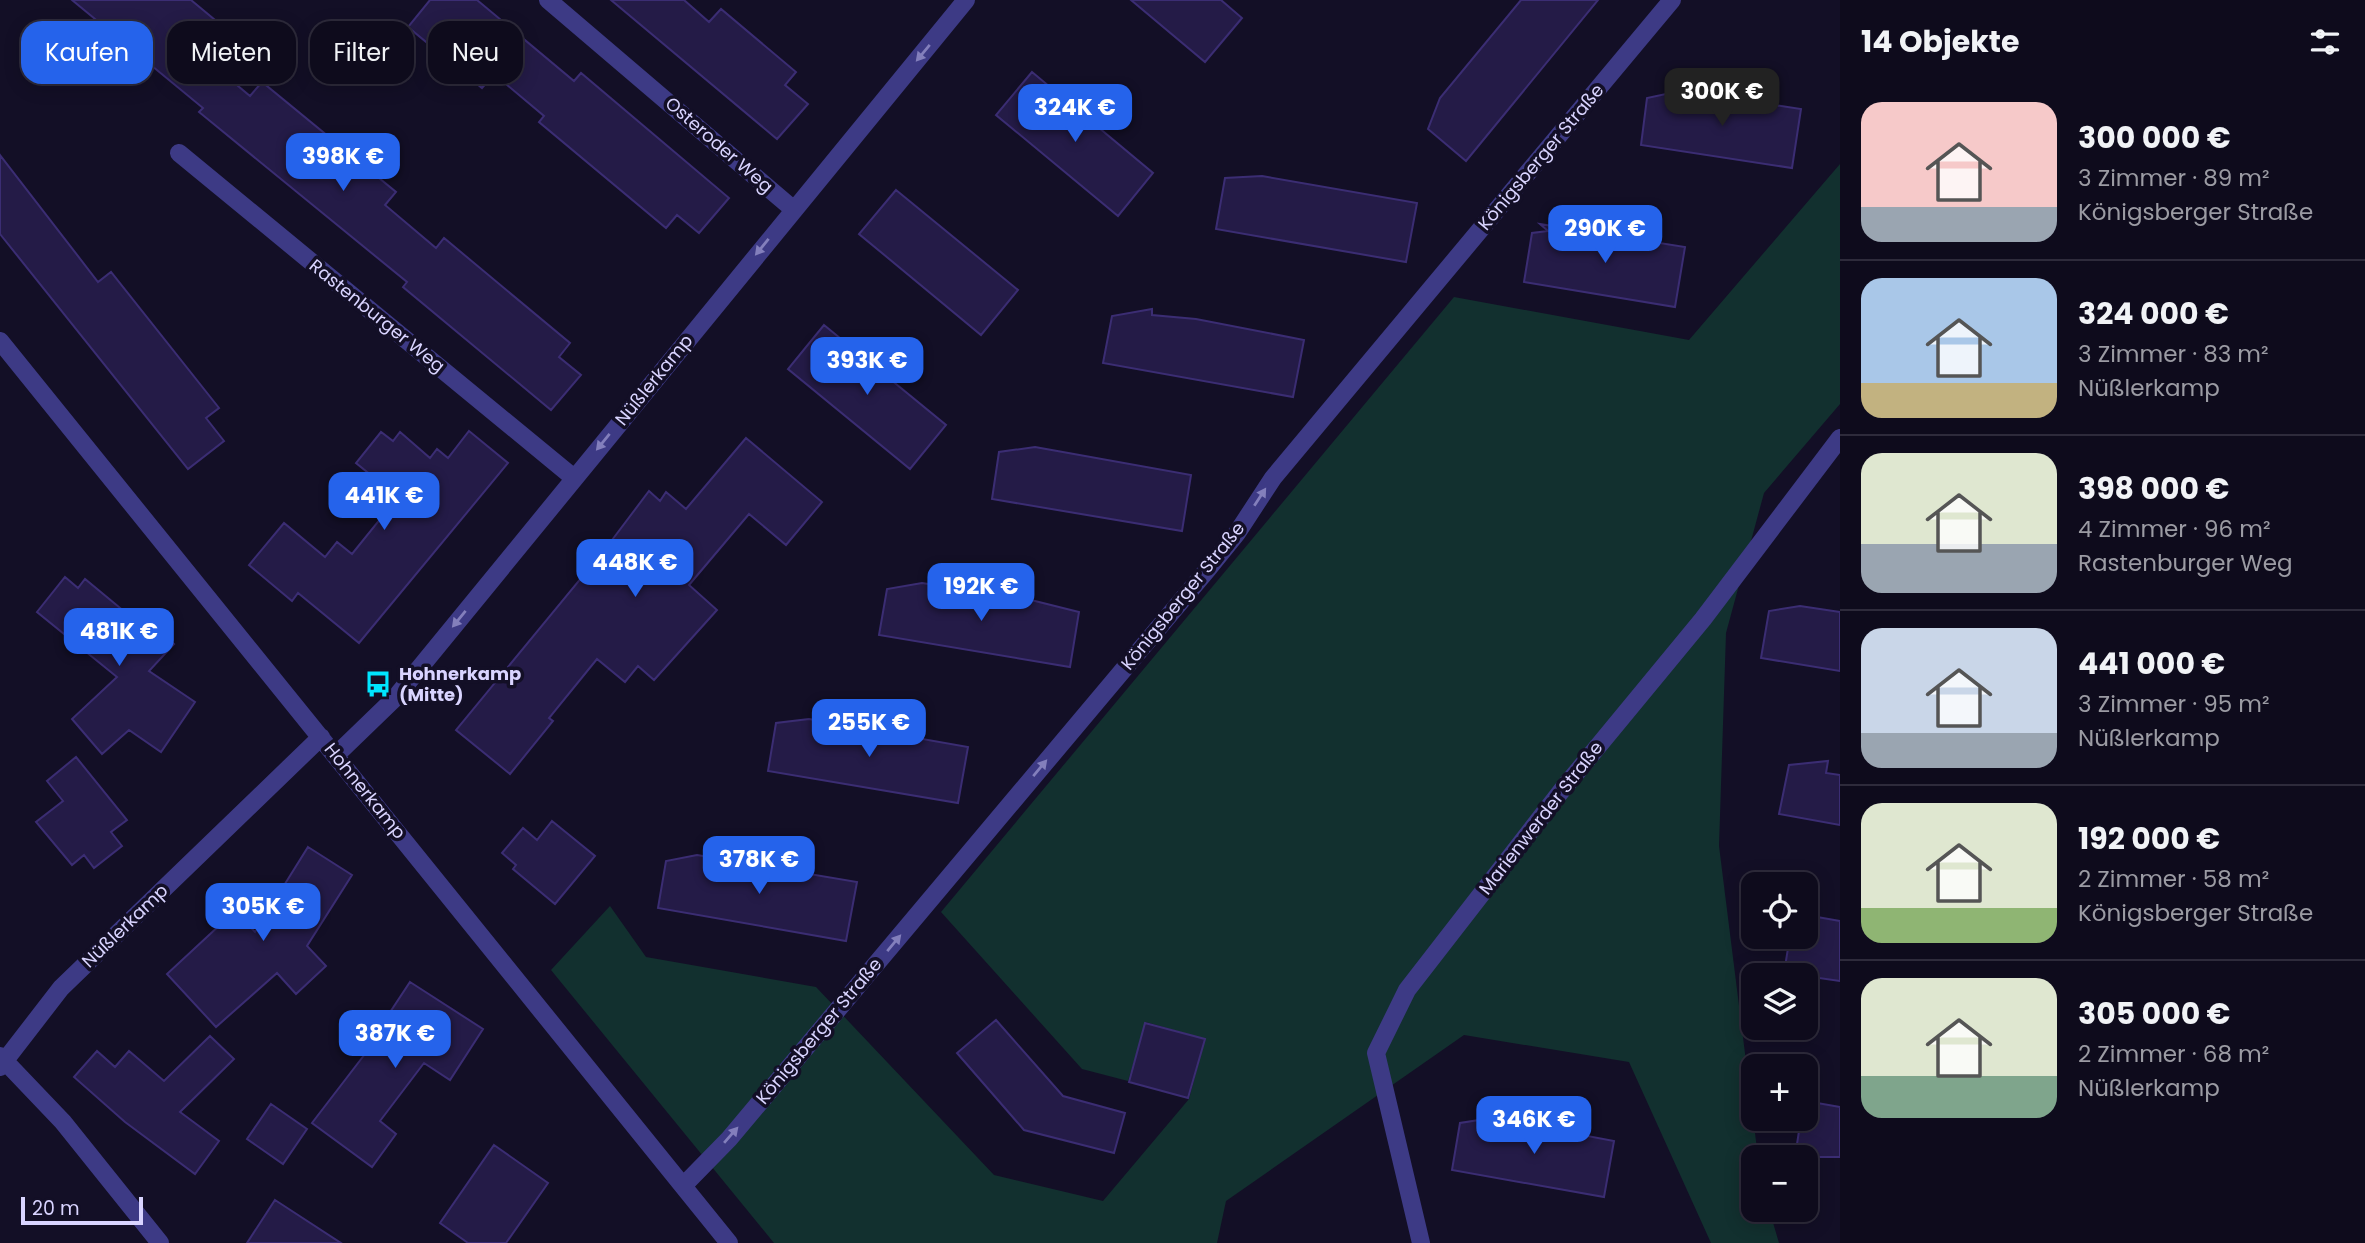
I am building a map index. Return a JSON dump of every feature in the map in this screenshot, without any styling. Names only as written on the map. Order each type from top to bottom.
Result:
[{"type":"street","name":"Osteroder Weg","points":[[548,0],[793,209]]},
{"type":"street","name":"Nüßlerkamp","points":[[336,755],[395,698],[966,0]]},
{"type":"street","name":"Königsberger Straße","points":[[684,1185],[729,1139],[1215,560],[1273,478],[1672,0]]},
{"type":"street","name":"Rastenburger Weg","points":[[179,153],[574,478]]},
{"type":"street","name":"Hohnerkamp","points":[[0,341],[729,1243]]},
{"type":"street","name":"Marienwerder Straße","points":[[1421,1243],[1376,1053],[1407,990],[1562,790],[1703,619],[1840,438]]},
{"type":"street","name":"Nüßlerkamp","points":[[1,1061],[61,988],[321,737]]},
{"type":"street","points":[[1,1061],[63,1122],[160,1243]]},
{"type":"green space","points":[[1840,164],[1840,404],[1764,493],[1726,633],[1719,846],[1741,1040],[1743,1040],[1745,1054],[1741,1054],[1741,1131],[1755,1131],[1756,1145],[1741,1145],[1741,1222],[1773,1222],[1779,1243],[1711,1243],[1629,1062],[1464,1035],[1226,1201],[1217,1243],[774,1243],[551,970],[610,906],[646,957],[816,987],[994,1175],[1103,1201],[1189,1099],[1205,1039],[1146,1022],[1128,1081],[1082,1069],[941,912],[1454,297],[1689,340]]},
{"type":"building","points":[[72,0],[191,0],[216,21],[167,21],[167,78],[153,67],[153,21],[97,21]]},
{"type":"building","points":[[430,0],[477,0],[502,21],[428,21],[428,43],[414,32],[413,21]]},
{"type":"building","points":[[611,0],[684,0],[709,22],[721,9],[796,72],[785,85],[808,104],[777,139]]},
{"type":"building","points":[[1131,0],[1221,0],[1242,18],[1205,62]]},
{"type":"building","points":[[1521,0],[1598,0],[1466,161],[1428,129],[1440,98]]},
{"type":"building","points":[[523,38],[574,81],[581,73],[729,198],[699,233],[677,215],[666,228],[539,122],[544,116],[506,84],[523,84]]},
{"type":"building","points":[[1032,72],[1153,173],[1118,216],[996,115]]},
{"type":"building","points":[[174,84],[236,84],[250,96],[260,84],[264,84],[396,192],[385,205],[436,248],[444,238],[570,343],[559,357],[581,375],[551,410],[403,287],[407,282],[199,112],[203,108]]},
{"type":"building","points":[[1680,91],[1801,109],[1792,168],[1641,145],[1647,98]]},
{"type":"building","points":[[0,155],[98,282],[111,272],[219,408],[206,418],[224,441],[188,469],[0,234]]},
{"type":"building","points":[[1262,176],[1417,203],[1406,262],[1216,229],[1225,178]]},
{"type":"building","points":[[896,190],[1018,290],[981,335],[859,234]]},
{"type":"building","points":[[1540,224],[1685,247],[1675,307],[1524,282],[1532,233],[1548,231]]},
{"type":"building","points":[[1152,309],[1152,315],[1196,319],[1304,340],[1293,397],[1103,363],[1112,316]]},
{"type":"building","points":[[824,325],[946,425],[910,469],[788,369]]},
{"type":"building","points":[[469,431],[508,463],[359,643],[298,593],[292,601],[249,565],[284,523],[325,557],[337,542],[352,554],[398,497],[356,463],[381,432],[393,441],[400,432],[430,458],[437,449],[448,458]]},
{"type":"building","points":[[746,438],[822,502],[786,545],[749,514],[689,585],[717,610],[654,680],[638,666],[625,682],[597,659],[549,718],[553,721],[510,774],[456,730],[606,548],[649,491],[660,501],[666,492],[686,509]]},
{"type":"building","points":[[1035,447],[1191,475],[1182,531],[992,499],[999,452]]},
{"type":"building","points":[[65,577],[78,588],[85,579],[137,622],[143,616],[174,644],[149,671],[195,702],[161,752],[129,730],[102,754],[72,719],[117,677],[37,612]]},
{"type":"building","points":[[922,583],[1035,601],[1079,612],[1070,667],[879,635],[887,589]]},
{"type":"building","points":[[1800,606],[1840,612],[1840,671],[1761,658],[1769,611]]},
{"type":"building","points":[[809,719],[968,747],[958,803],[768,771],[776,723]]},
{"type":"building","points":[[76,757],[127,820],[111,832],[122,846],[94,868],[84,855],[72,865],[36,822],[63,801],[47,781]]},
{"type":"building","points":[[1828,761],[1826,773],[1840,775],[1840,825],[1779,814],[1789,765]]},
{"type":"building","points":[[552,821],[595,856],[555,904],[513,869],[516,865],[502,853],[523,828],[537,840]]},
{"type":"building","points":[[308,847],[352,875],[307,946],[326,966],[296,994],[277,973],[216,1027],[167,974],[235,911],[255,932]]},
{"type":"building","points":[[697,855],[857,882],[846,941],[658,908],[666,861]]},
{"type":"building","points":[[1818,917],[1840,921],[1840,981],[1818,978],[1818,963],[1786,963],[1788,949],[1818,949]]},
{"type":"building","points":[[410,982],[483,1029],[450,1080],[424,1063],[380,1121],[396,1134],[372,1167],[312,1123],[378,1037],[375,1035]]},
{"type":"building","points":[[996,1020],[1063,1096],[1125,1113],[1114,1153],[1024,1130],[957,1053]]},
{"type":"building","points":[[1145,1023],[1205,1039],[1188,1098],[1129,1082]]},
{"type":"building","points":[[210,1036],[234,1059],[180,1112],[219,1141],[195,1174],[125,1122],[74,1077],[97,1051],[115,1067],[129,1051],[164,1081]]},
{"type":"building","points":[[1818,1103],[1840,1107],[1840,1157],[1818,1157],[1818,1145],[1797,1145],[1799,1131],[1818,1131]]},
{"type":"building","points":[[271,1104],[307,1129],[283,1164],[247,1139]]},
{"type":"building","points":[[1492,1118],[1614,1141],[1604,1197],[1452,1170],[1460,1123]]},
{"type":"building","points":[[494,1145],[548,1183],[506,1243],[468,1243],[440,1223]]},
{"type":"building","points":[[275,1200],[341,1243],[247,1243]]},
{"type":"place","name":"Hohnerkamp (Mitte)","points":[[378,684]]}]
